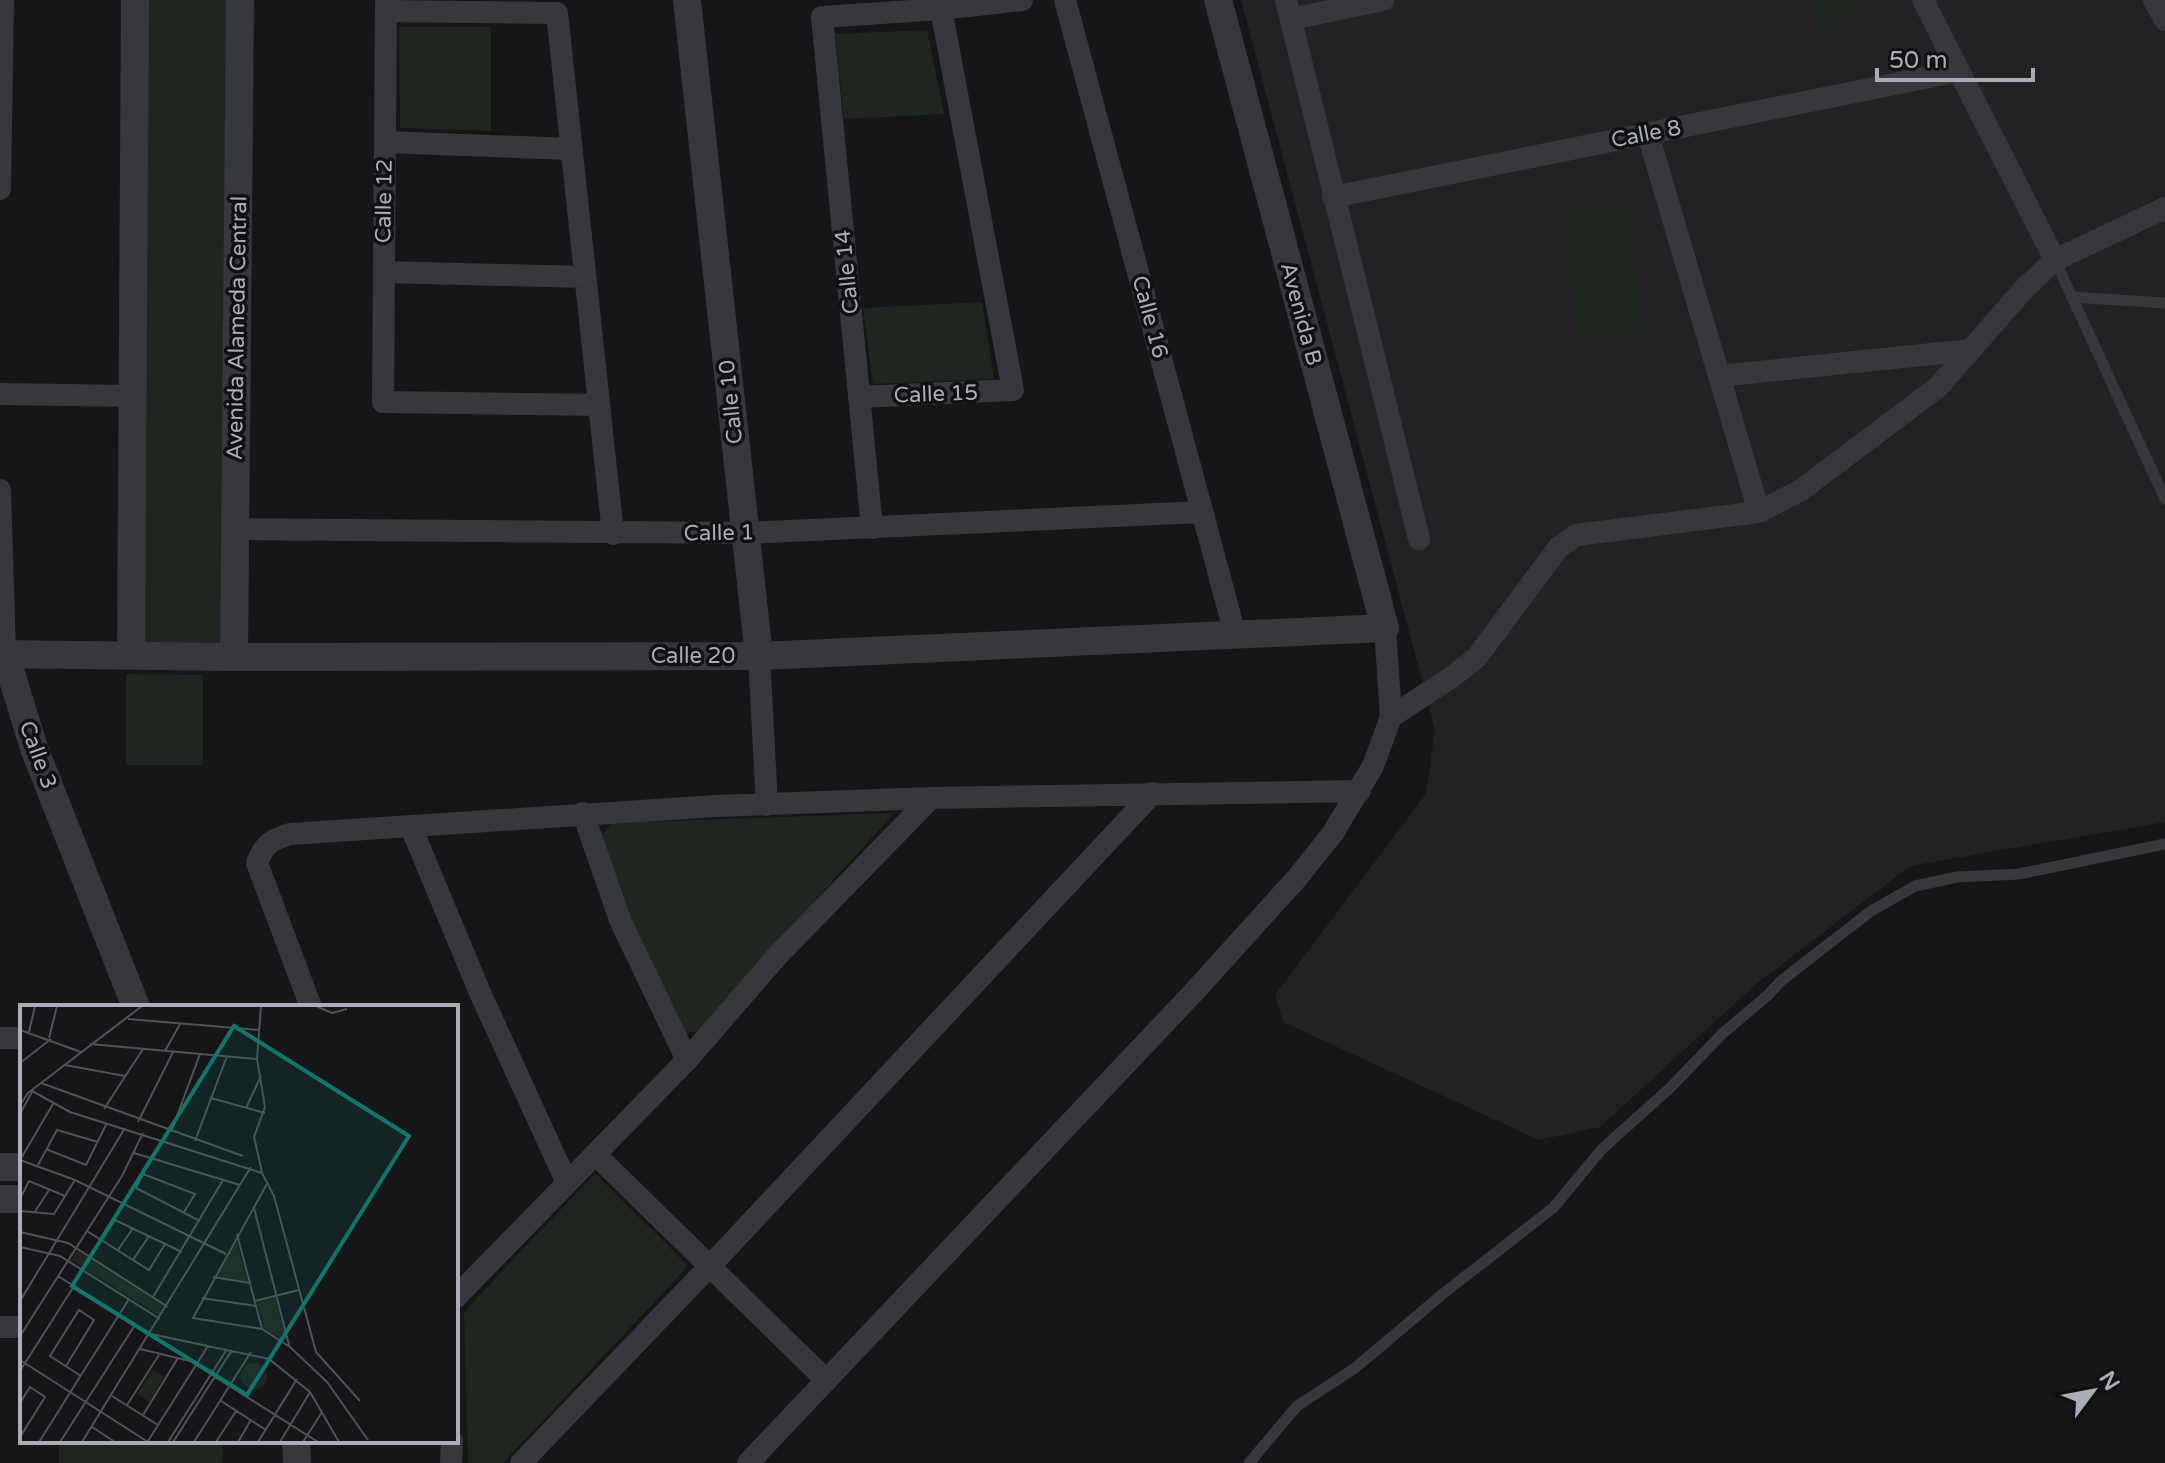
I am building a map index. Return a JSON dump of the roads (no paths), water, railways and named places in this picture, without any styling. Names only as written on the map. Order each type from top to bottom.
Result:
[{"type":"street","points":[[131,655],[135,0]]},
{"type":"street","name":"Avenida Alameda Central","points":[[234,657],[240,0]]},
{"type":"street","name":"Calle 10","points":[[687,0],[759,656],[767,805]]},
{"type":"street","points":[[941,9],[1022,0]]},
{"type":"street","name":"Calle 16","points":[[1065,0],[1235,634]]},
{"type":"street","name":"Avenida B","points":[[1218,0],[1385,628]]},
{"type":"street","points":[[1383,0],[1289,9],[1419,539]]},
{"type":"street","points":[[1923,0],[2055,260]]},
{"type":"street","points":[[2154,0],[2165,20]]},
{"type":"street","points":[[386,6],[557,13],[613,534]]},
{"type":"street","name":"Calle 12","points":[[386,6],[383,402],[599,405]]},
{"type":"street","points":[[0,189],[2,8]]},
{"type":"street","name":"Calle 14","points":[[872,528],[822,17],[941,9]]},
{"type":"street","name":"Calle 15","points":[[859,397],[1013,390],[941,9]]},
{"type":"street","name":"Calle 8","points":[[1333,197],[1959,71]]},
{"type":"street","points":[[1648,134],[1759,512]]},
{"type":"street","points":[[385,142],[571,149]]},
{"type":"street","points":[[1391,717],[1469,663],[1559,547],[1576,535],[1759,512],[1801,490],[1938,387],[2025,288],[2055,260],[2165,208]]},
{"type":"street","points":[[384,272],[585,277]]},
{"type":"street","points":[[1719,376],[1971,350]]},
{"type":"street","points":[[0,394],[133,396]]},
{"type":"street","name":"Calle 3","points":[[0,490],[2,654],[34,748],[135,1005]]},
{"type":"street","name":"Calle 1","points":[[236,529],[746,533],[1202,512]]},
{"type":"street","points":[[748,1463],[1193,993],[1297,878],[1333,833],[1373,766],[1391,717],[1385,628]]},
{"type":"street","name":"Calle 20","points":[[2,654],[759,656],[1385,628]]},
{"type":"street","points":[[310,1005],[257,863],[262,849],[271,840],[290,834],[583,813],[931,798],[1360,791]]},
{"type":"street","points":[[521,1463],[1153,793]]},
{"type":"street","points":[[458,1295],[687,1060],[779,954],[931,798]]},
{"type":"street","points":[[583,813],[620,920],[687,1060]]},
{"type":"street","points":[[411,827],[481,995],[567,1183]]},
{"type":"street","points":[[595,1154],[826,1380]]},
{"type":"street","points":[[296,1443],[297,1463]]},
{"type":"street","points":[[451,1463],[452,1443]]},
{"type":"lane","points":[[2055,260],[2161,484],[2165,499]]},
{"type":"lane","points":[[2072,297],[2165,303]]},
{"type":"lane","points":[[1249,1463],[1297,1406],[1355,1368],[1553,1208],[1602,1149],[1670,1088],[1723,1033],[1781,981],[1871,911],[1915,886],[1957,877],[2019,874],[2165,844]]}]
